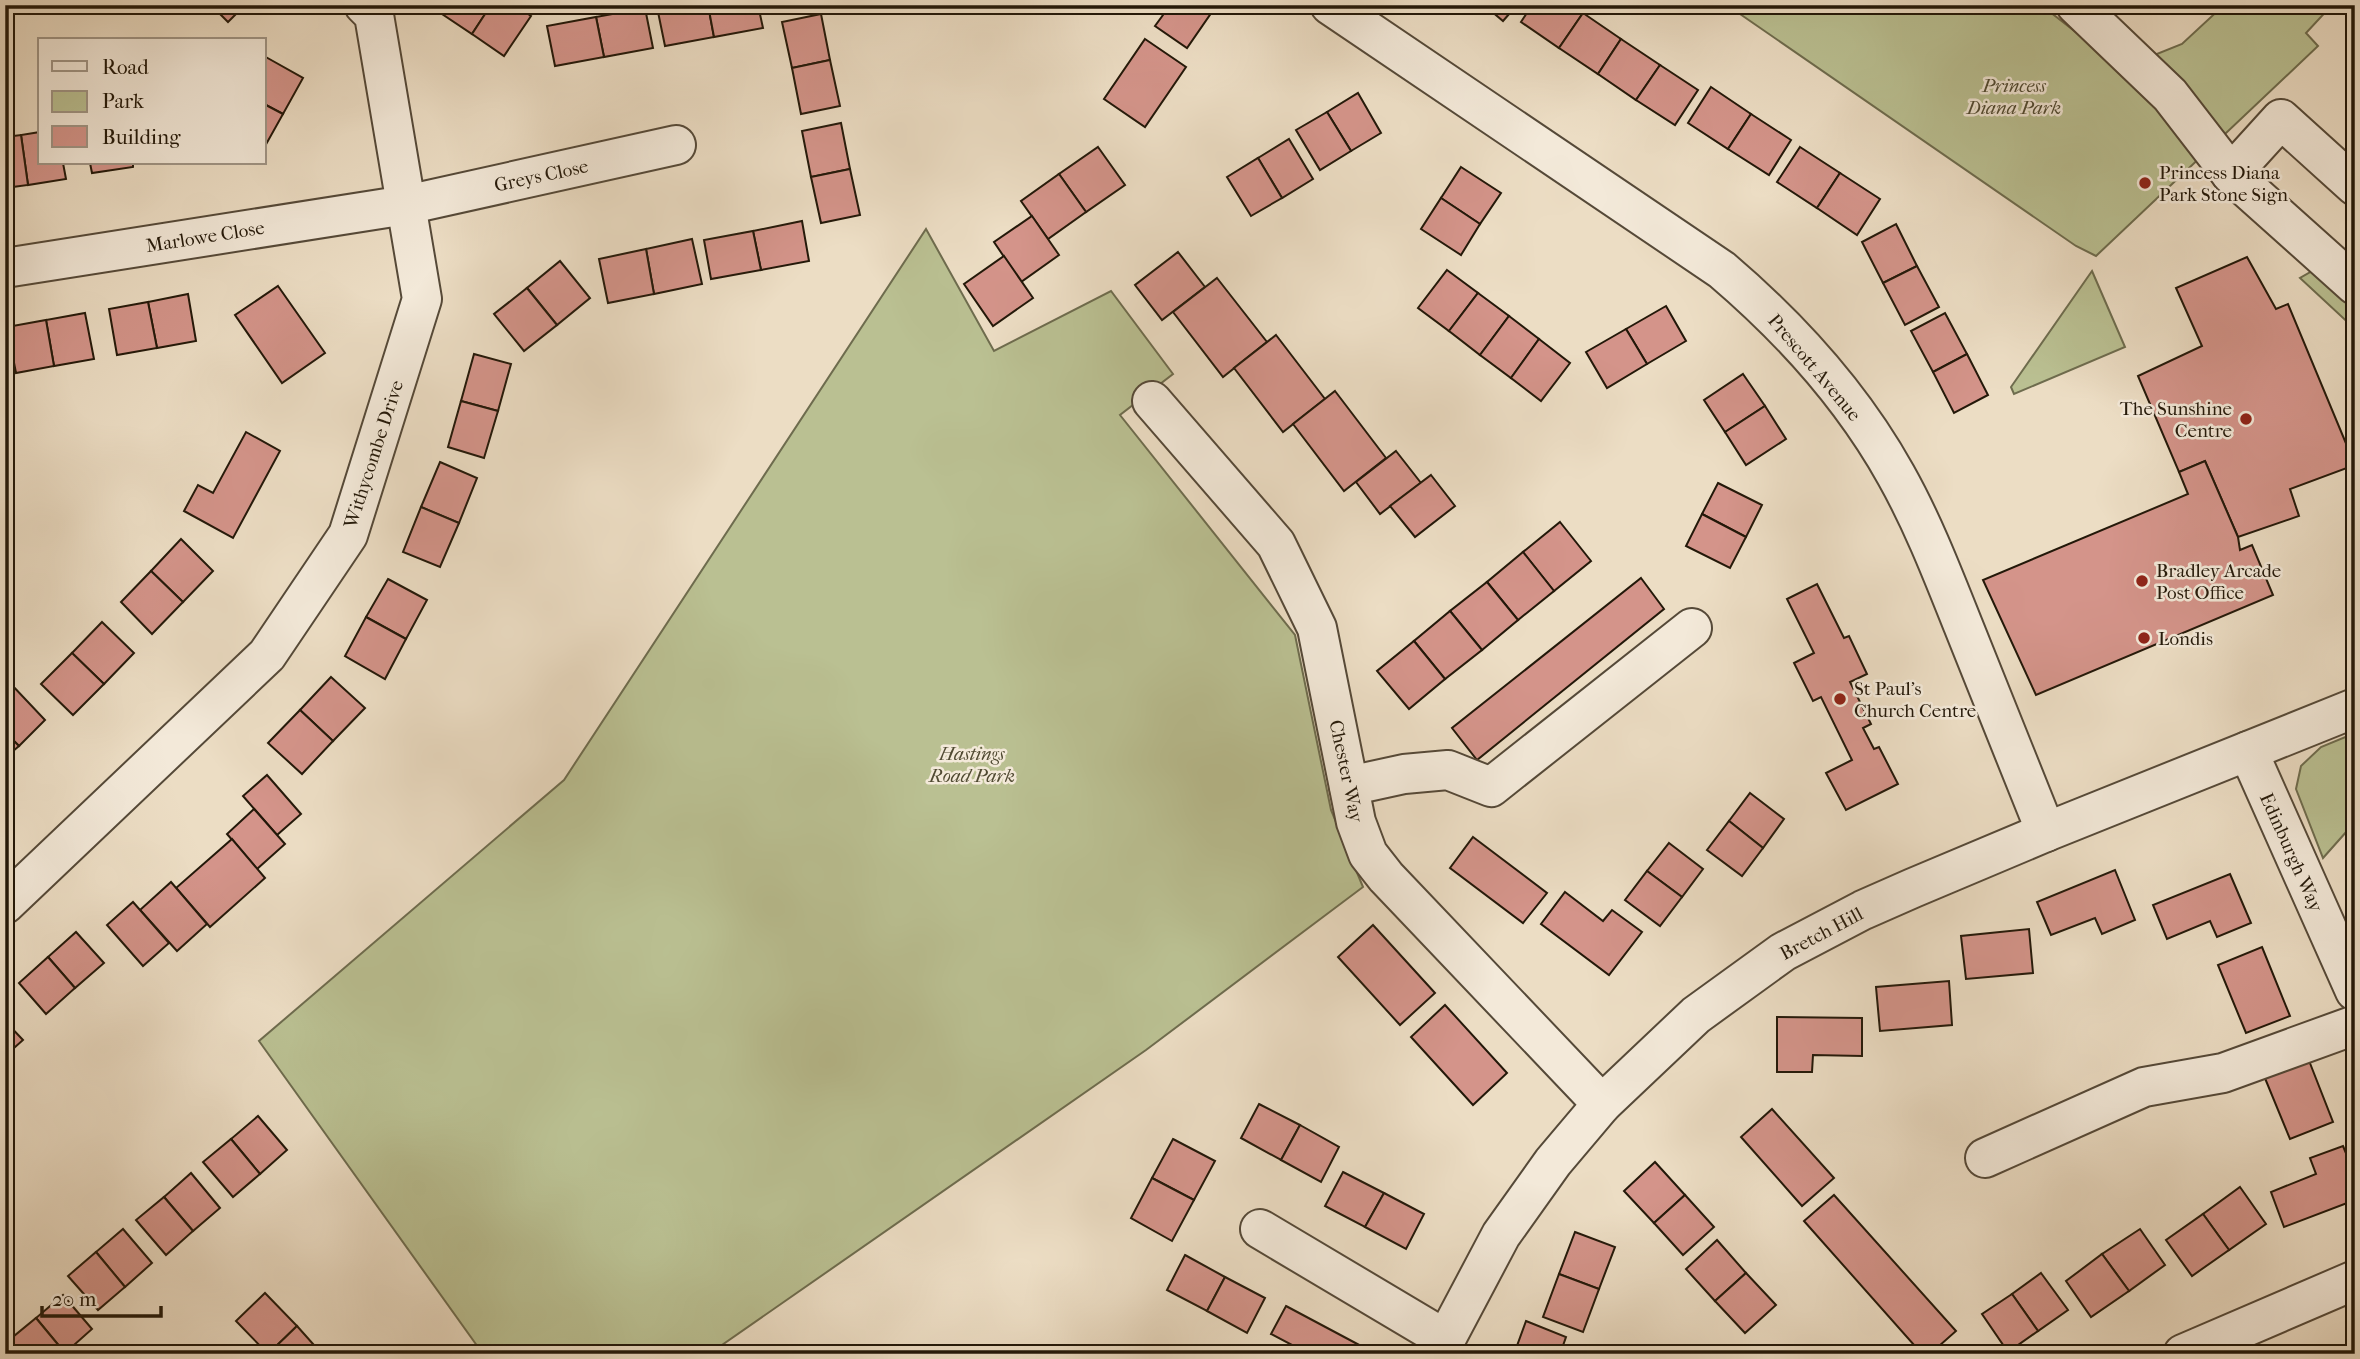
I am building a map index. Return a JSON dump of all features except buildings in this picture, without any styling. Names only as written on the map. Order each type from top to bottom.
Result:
[{"type":"street","name":"Withycombe Drive","points":[[5,904],[267,655],[348,535],[422,299],[374,15],[364,5]]},
{"type":"street","name":"Prescott Avenue","points":[[1330,5],[1722,270],[1764,306],[1805,349],[1855,412],[1896,475],[1937,560],[2046,832]]},
{"type":"street","points":[[2076,5],[2170,95],[2231,174],[2355,285]]},
{"type":"street","points":[[2231,174],[2281,119],[2355,186]]},
{"type":"street","name":"Greys Close","points":[[406,205],[676,145]]},
{"type":"street","name":"Marlowe Close","points":[[5,268],[406,205]]},
{"type":"street","name":"Chester Way","points":[[1152,401],[1276,544],[1317,628],[1356,822],[1368,854],[1386,877],[1602,1104]]},
{"type":"street","points":[[1349,786],[1404,774],[1448,770],[1491,787],[1692,628]]},
{"type":"street","name":"Bretch Hill","points":[[1442,1346],[1501,1235],[1553,1162],[1602,1104],[1696,1015],[1783,952],[1863,910],[2046,832],[2355,708]]},
{"type":"street","name":"Edinburgh Way","points":[[2248,751],[2355,991]]},
{"type":"street","points":[[1985,1158],[2144,1087],[2223,1073],[2355,1025]]},
{"type":"street","points":[[1260,1229],[1442,1346]]},
{"type":"street","points":[[2183,1354],[2355,1280]]},
{"type":"green space","name":"Princess Diana Park","points":[[1727,5],[2041,5],[2122,68],[2182,44],[2224,5],[2332,5],[2306,33],[2318,46],[2096,256],[2076,246]]},
{"type":"green space","name":"Hastings Road Park","points":[[926,229],[994,351],[1111,291],[1173,374],[1120,415],[1295,635],[1331,810],[1363,887],[1146,1050],[709,1354],[483,1354],[259,1041],[564,780]]},
{"type":"green space","points":[[2314,270],[2355,304],[2355,329],[2300,278]]},
{"type":"green space","points":[[2092,271],[2125,347],[2014,394],[2011,387]]},
{"type":"green space","points":[[2355,733],[2355,822],[2323,858],[2296,789],[2301,766],[2321,747]]},
{"type":"place","name":"Princess Diana Park Stone Sign","points":[[2145,183]]},
{"type":"place","name":"The Sunshine Centre","points":[[2246,419]]},
{"type":"place","name":"Bradley Arcade Post Office","points":[[2142,581]]},
{"type":"place","name":"Londis","points":[[2144,638]]},
{"type":"place","name":"St Paul's Church Centre","points":[[1840,699]]}]
